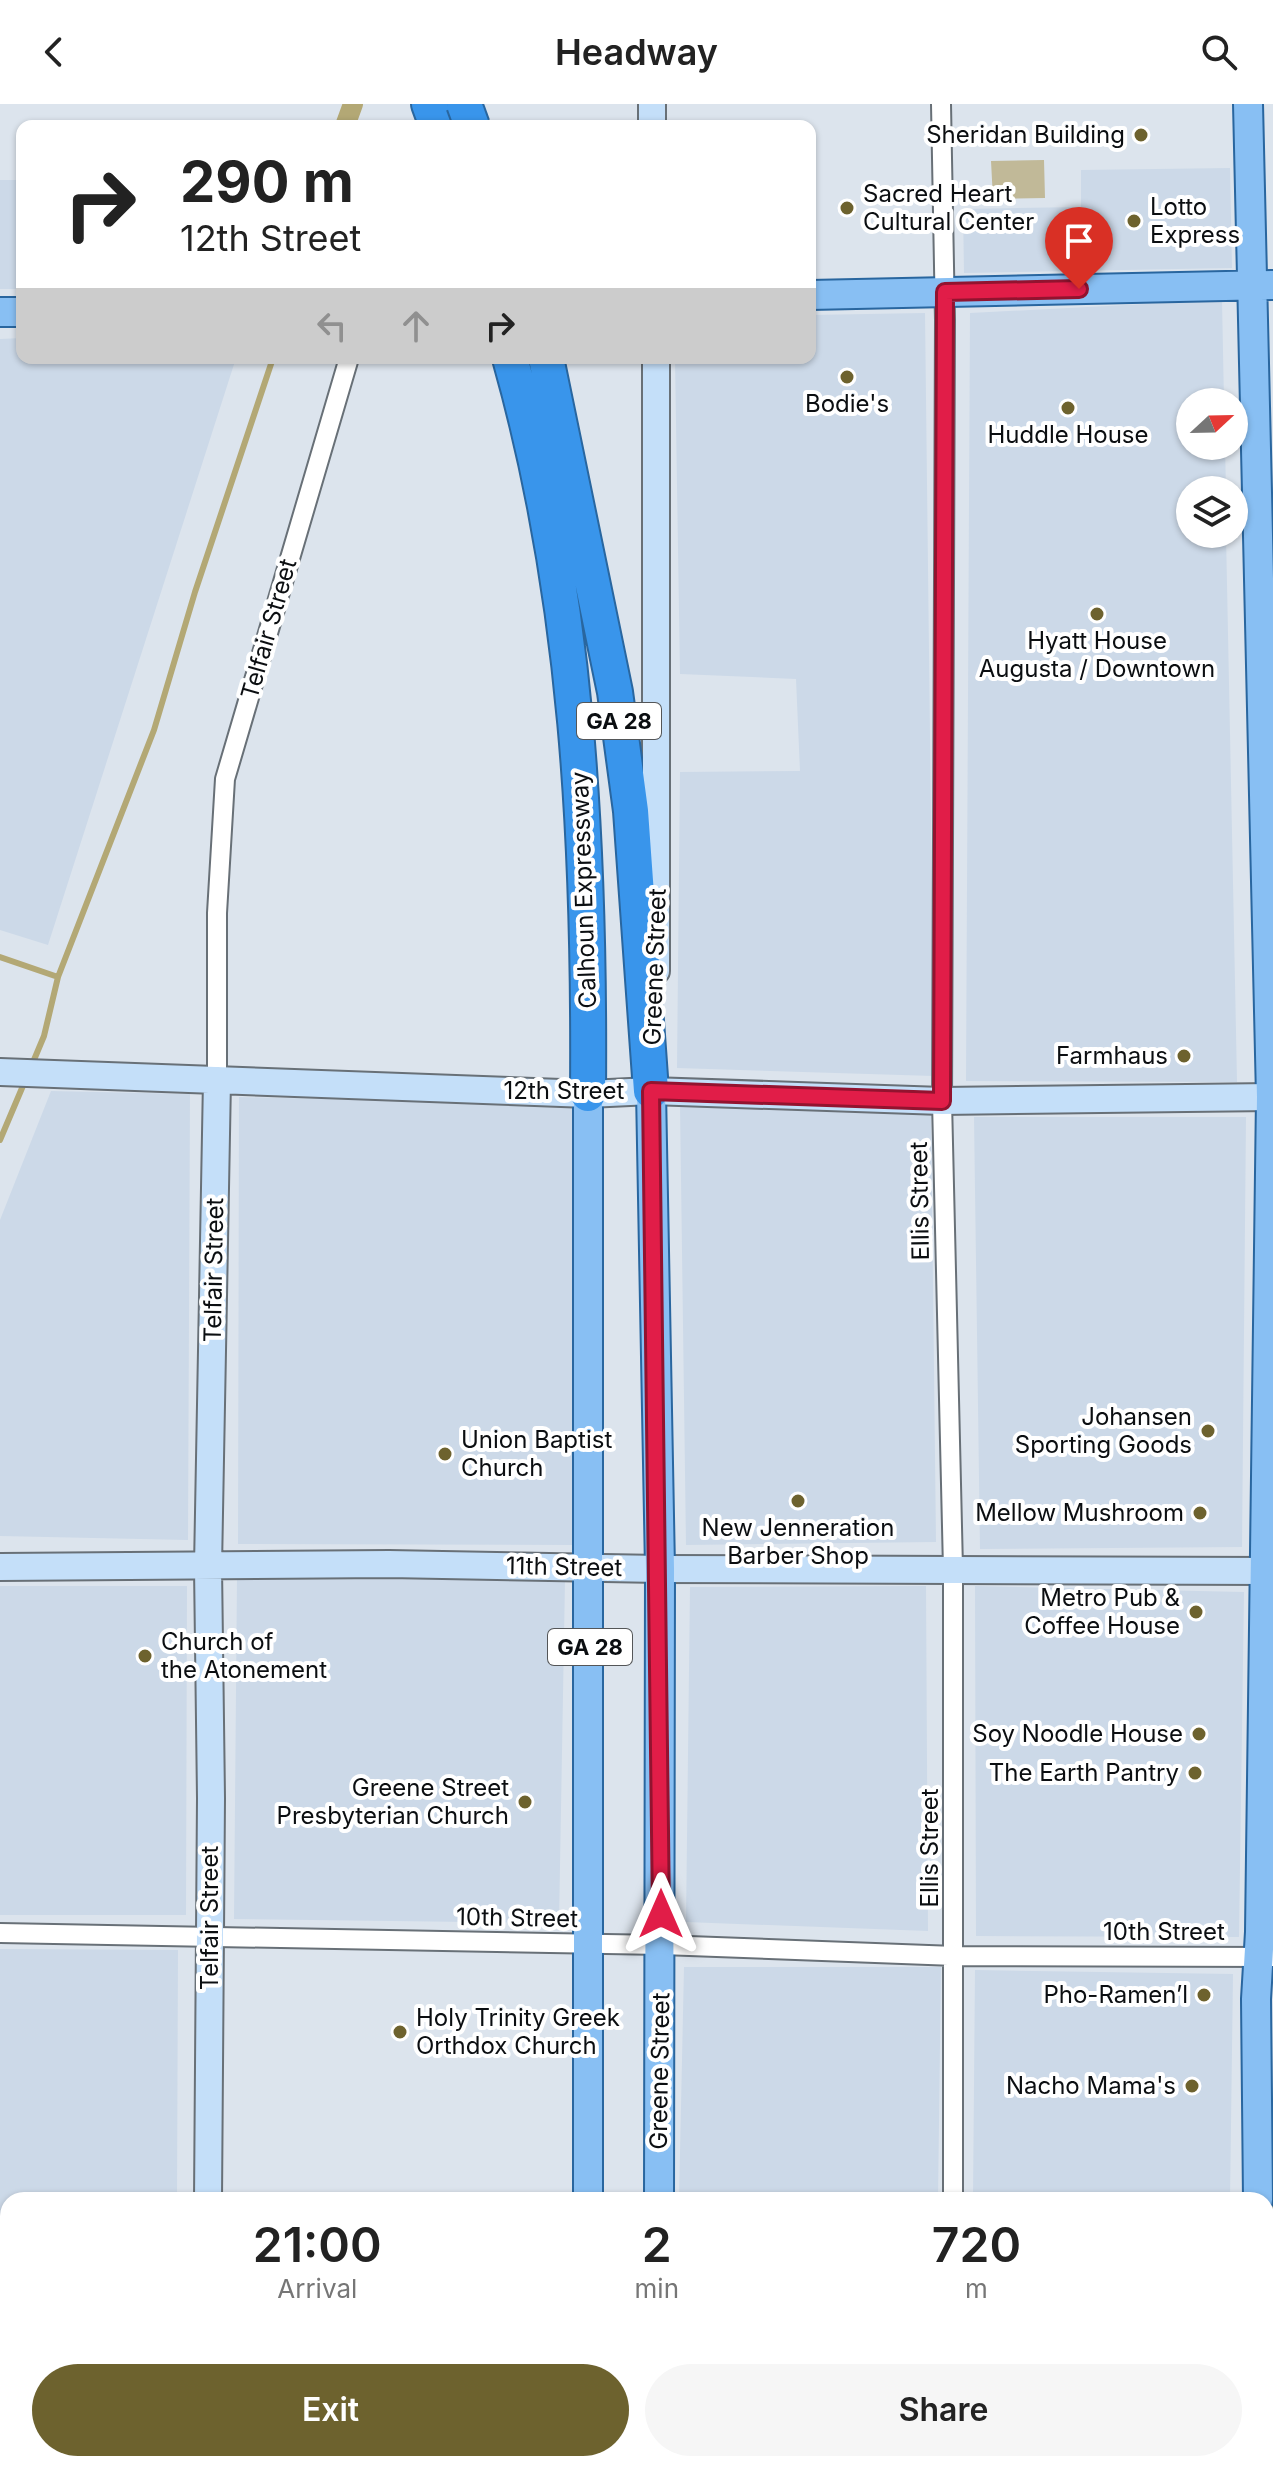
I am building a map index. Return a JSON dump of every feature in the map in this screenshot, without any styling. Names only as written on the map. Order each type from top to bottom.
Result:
[{"type":"highway","name":"Calhoun Expressway","points":[[512,364],[533,447],[569,649],[584,814],[588,1094]]},
{"type":"highway","name":"Calhoun Expressway","points":[[547,364],[615,692],[631,811],[651,1091]]},
{"type":"main road","points":[[1248,104],[1262,285],[1272,1097],[1266,1957],[1258,2192]]},
{"type":"main road","points":[[816,295],[1262,285]]},
{"type":"main road","name":"Greene Street","points":[[651,1091],[660,1569],[662,1945],[659,2192]]},
{"type":"main road","name":"GA 28","points":[[588,1094],[588,2192]]},
{"type":"street","name":"Ellis Street","points":[[941,104],[945,292],[942,1101],[953,1569],[953,2192]]},
{"type":"street","name":"Telfair Street","points":[[208,2192],[208,1567],[217,913],[225,779],[347,364]]},
{"type":"street","name":"Greene Street","points":[[651,1091],[657,933],[656,364]]},
{"type":"street","name":"12th Street","points":[[0,1072],[588,1094],[651,1091],[942,1101],[1272,1097]]},
{"type":"street","name":"11th Street","points":[[0,1567],[389,1564],[660,1569],[1270,1571]]},
{"type":"street","name":"10th Street","points":[[0,1933],[662,1945],[955,1956],[1266,1957]]},
{"type":"shaded area","points":[[1044,160],[1045,198],[993,199],[991,161]]},
{"type":"shaded area","points":[[1230,168],[1232,268],[964,273],[963,209],[1081,207],[1081,170]]},
{"type":"shaded area","points":[[0,180],[16,180],[16,289],[0,289]]},
{"type":"shaded area","points":[[1222,300],[1224,388],[1176,388],[1176,460],[1225,460],[1226,476],[1176,476],[1176,548],[1226,548],[1237,1082],[966,1081],[970,313]]},
{"type":"shaded area","points":[[925,313],[934,1076],[677,1068],[680,772],[800,771],[796,679],[680,674],[675,364],[816,364],[816,315]]},
{"type":"shaded area","points":[[16,338],[16,364],[234,364],[48,945],[0,930],[0,339]]},
{"type":"shaded area","points":[[51,1091],[190,1094],[188,1540],[0,1536],[0,1220]]},
{"type":"shaded area","points":[[239,1097],[574,1105],[574,1545],[238,1544]]},
{"type":"shaded area","points":[[680,1104],[931,1111],[936,1542],[686,1545]]},
{"type":"shaded area","points":[[974,1117],[1246,1117],[1242,1547],[980,1549]]},
{"type":"shaded area","points":[[237,1577],[565,1580],[559,1923],[234,1919]]},
{"type":"shaded area","points":[[0,1586],[187,1586],[186,1915],[0,1915]]},
{"type":"shaded area","points":[[926,1586],[928,1931],[686,1922],[690,1587]]},
{"type":"shaded area","points":[[975,1586],[1244,1592],[1239,1937],[976,1936]]},
{"type":"shaded area","points":[[0,1949],[178,1950],[177,2192],[0,2192]]},
{"type":"shaded area","points":[[684,1967],[941,1967],[938,2192],[679,2192]]},
{"type":"shaded area","points":[[975,1970],[1233,1974],[1230,2192],[973,2192]]},
{"type":"waterway","points":[[347,120],[353,104]]},
{"type":"waterway","points":[[31,1067],[44,1036],[58,977],[154,730],[195,592],[271,364]]},
{"type":"waterway","points":[[0,957],[58,977]]},
{"type":"waterway","points":[[0,1140],[25,1081]]},
{"type":"place","name":"Sheridan Building","points":[[1141,135]]},
{"type":"place","name":"Sacred Heart Cultural Center","points":[[847,208]]},
{"type":"place","name":"Lotto Express","points":[[1134,221]]},
{"type":"place","name":"Bodie's","points":[[847,377]]},
{"type":"place","name":"Huddle House","points":[[1068,408]]},
{"type":"place","name":"Hyatt House Augusta / Downtown","points":[[1097,614]]},
{"type":"place","name":"Farmhaus","points":[[1184,1056]]},
{"type":"place","name":"Johansen Sporting Goods","points":[[1208,1431]]},
{"type":"place","name":"Union Baptist Church","points":[[445,1454]]},
{"type":"place","name":"New Jenneration Barber Shop","points":[[798,1501]]},
{"type":"place","name":"Mellow Mushroom","points":[[1200,1513]]},
{"type":"place","name":"Metro Pub & Coffee House","points":[[1196,1612]]},
{"type":"place","name":"Church of the Atonement","points":[[145,1656]]},
{"type":"place","name":"Soy Noodle House","points":[[1199,1734]]},
{"type":"place","name":"The Earth Pantry","points":[[1195,1773]]},
{"type":"place","name":"Greene Street Presbyterian Church","points":[[525,1802]]},
{"type":"place","name":"Pho-Ramen’l","points":[[1204,1995]]},
{"type":"place","name":"Holy Trinity Greek Orthdox Church","points":[[400,2032]]},
{"type":"place","name":"Nacho Mama's","points":[[1192,2086]]},
{"type":"route","points":[[661,1914],[660,1569],[651,1091],[942,1101],[945,292],[1079,289]]}]
